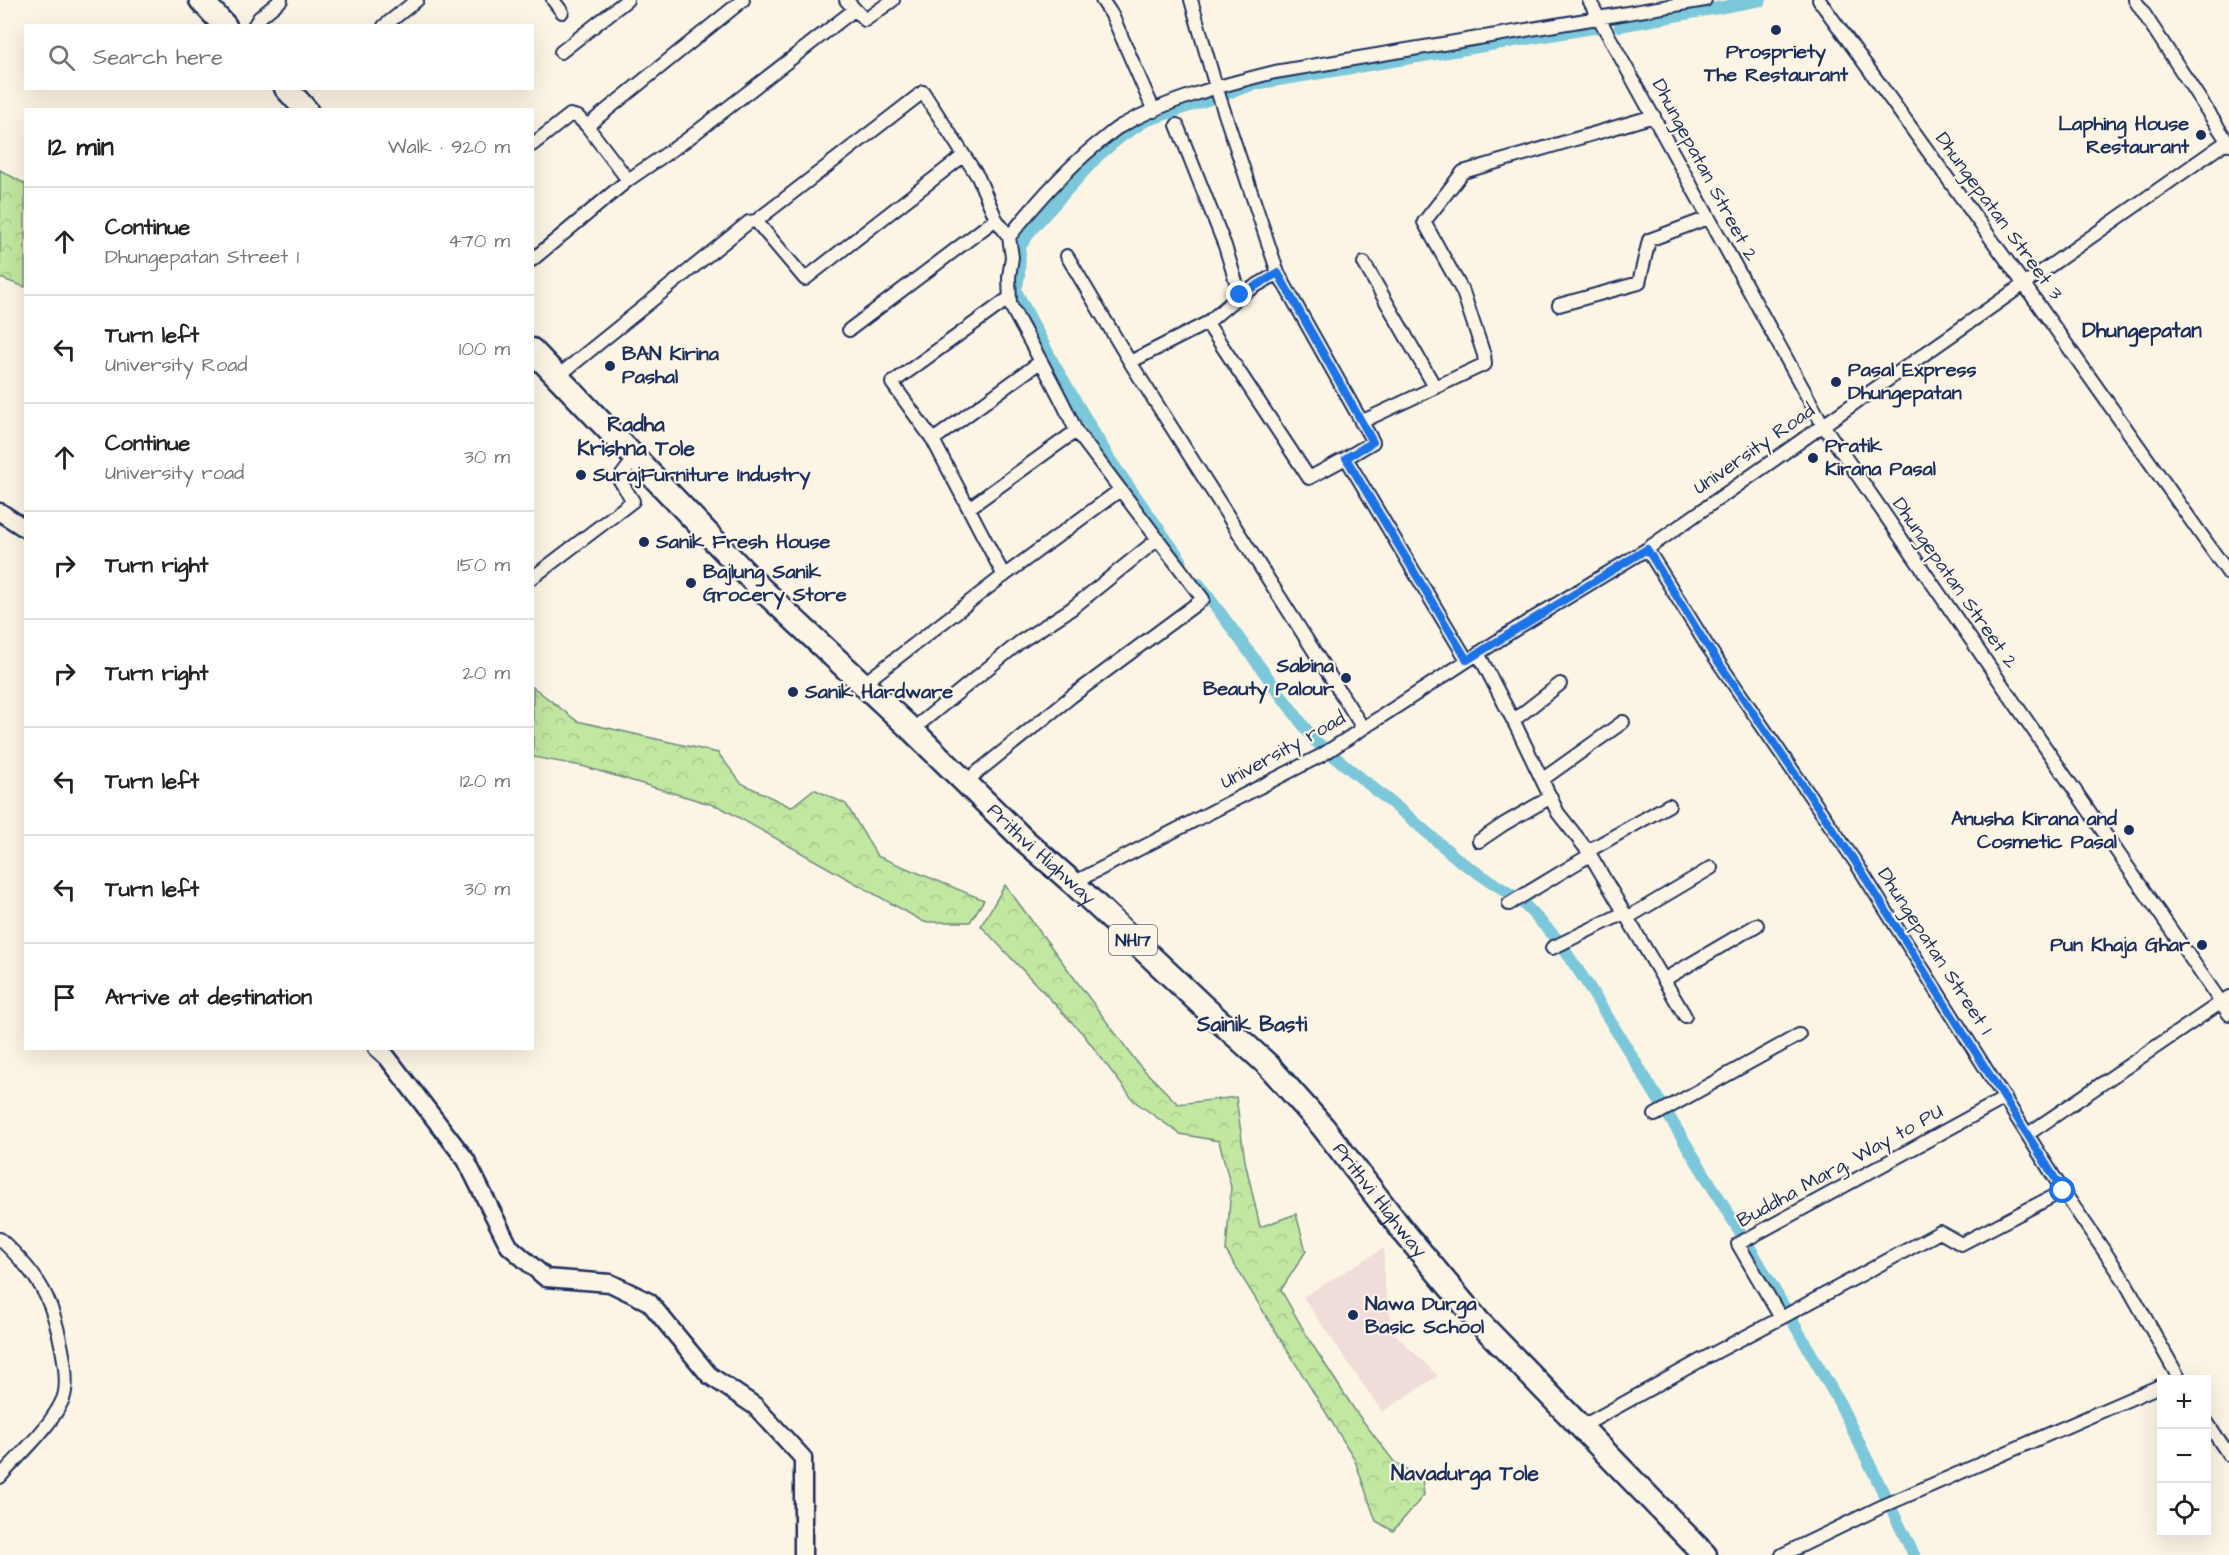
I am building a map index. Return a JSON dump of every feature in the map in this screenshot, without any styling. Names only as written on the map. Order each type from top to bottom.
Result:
[{"type":"highway","points":[[201,0],[223,24]]},
{"type":"highway","name":"Prithvi Highway","points":[[534,352],[755,583],[864,684],[1023,839],[1074,883],[1268,1065],[1323,1127],[1457,1297],[1705,1555]]},
{"type":"street","points":[[255,24],[259,18],[281,0]]},
{"type":"street","points":[[387,24],[417,0]]},
{"type":"street","points":[[553,0],[562,12]]},
{"type":"street","points":[[561,52],[627,0]]},
{"type":"street","points":[[587,126],[742,0]]},
{"type":"street","points":[[534,258],[628,180],[685,141],[850,5],[865,20],[892,0]]},
{"type":"street","points":[[1102,0],[1112,15],[1155,111]]},
{"type":"street","points":[[1191,0],[1216,87],[1278,273],[1373,442],[1309,478],[1207,323]]},
{"type":"street","name":"Dhungepatan Street 2","points":[[1589,0],[1823,425],[2225,1000],[2229,1014]]},
{"type":"street","points":[[1009,237],[1030,210],[1079,159],[1118,128],[1216,87],[1275,72],[1705,0]]},
{"type":"street","name":"Dhungepatan Street 3","points":[[1820,0],[2229,574]]},
{"type":"street","points":[[2135,0],[2228,142]]},
{"type":"street","points":[[557,376],[749,222],[756,221],[923,93],[978,177],[996,219],[1009,237],[1012,257],[1009,277],[1010,304],[1063,400],[1076,431],[1203,599],[1072,696],[965,782]]},
{"type":"street","points":[[534,143],[570,115],[578,117],[628,180]]},
{"type":"street","points":[[1361,422],[1485,364],[1463,292],[1424,222],[1463,172],[1654,116]]},
{"type":"street","points":[[1177,125],[1225,246],[1240,295]]},
{"type":"street","name":"University Road","points":[[1503,637],[1647,549],[2023,283],[2228,142]]},
{"type":"street","points":[[756,221],[805,279],[963,156]]},
{"type":"street","points":[[1559,305],[1638,283],[1649,240],[1708,218]]},
{"type":"street","points":[[849,330],[996,219]]},
{"type":"street","points":[[1067,256],[1130,362],[1363,728]]},
{"type":"street","points":[[1365,263],[1435,387]]},
{"type":"street","points":[[1130,362],[1207,323],[1240,295],[1278,273]]},
{"type":"street","points":[[1004,576],[933,440],[892,383],[1001,304],[1005,302],[1010,304]]},
{"type":"street","points":[[933,440],[1040,362]]},
{"type":"street","points":[[969,508],[1076,431]]},
{"type":"street","points":[[534,576],[633,501],[619,479],[635,458]]},
{"type":"street","points":[[1346,458],[1467,660]]},
{"type":"street","points":[[864,684],[1120,490]]},
{"type":"street","points":[[0,512],[24,528]]},
{"type":"street","points":[[912,730],[1020,642],[1071,609],[1158,539]]},
{"type":"street","name":"Dhungepatan Street 1","points":[[1647,549],[1706,644],[1856,863],[2063,1191],[2124,1280],[2176,1375]]},
{"type":"street","name":"University road","points":[[1074,883],[1322,755],[1453,672],[1467,660],[1503,637]]},
{"type":"street","points":[[1478,653],[1514,720],[1558,813],[1589,853],[1685,1016]]},
{"type":"street","points":[[1514,720],[1560,684]]},
{"type":"street","points":[[1543,779],[1623,722]]},
{"type":"street","points":[[1479,841],[1551,797]]},
{"type":"street","points":[[1509,904],[1670,805]]},
{"type":"street","points":[[1552,948],[1626,915],[1711,868]]},
{"type":"street","points":[[1665,979],[1757,925]]},
{"type":"street","points":[[2028,1134],[2225,1000]]},
{"type":"street","points":[[1655,1115],[1799,1035]]},
{"type":"street","points":[[379,1050],[466,1160],[509,1246],[546,1278],[610,1283],[649,1302],[709,1375],[755,1406],[803,1458],[803,1555]]},
{"type":"street","name":"Buddha Marg, Way to PU","points":[[1781,1318],[1738,1244],[2006,1098]]},
{"type":"street","points":[[1581,1427],[1702,1359],[1940,1232],[1961,1244],[2063,1191]]},
{"type":"street","points":[[0,1239],[17,1255],[46,1295],[59,1335],[67,1373],[64,1397],[53,1417],[0,1477]]},
{"type":"street","points":[[1782,1555],[1888,1504],[2157,1387]]},
{"type":"street","points":[[2211,1428],[2229,1455]]},
{"type":"shaded area","name":"Nawa Durga Basic School","points":[[1384,1248],[1384,1283],[1394,1333],[1438,1376],[1382,1412],[1303,1297]]},
{"type":"green space","points":[[0,170],[24,183],[24,287],[0,278]]},
{"type":"green space","points":[[534,688],[577,721],[718,753],[741,783],[791,807],[814,789],[846,804],[877,856],[984,900],[970,922],[924,922],[720,807],[582,766],[534,757]]},
{"type":"green space","points":[[1005,885],[1139,1065],[1178,1104],[1236,1097],[1245,1161],[1260,1227],[1296,1214],[1306,1251],[1281,1290],[1310,1341],[1356,1412],[1395,1463],[1422,1478],[1424,1495],[1393,1531],[1376,1521],[1354,1458],[1226,1251],[1231,1187],[1219,1141],[1180,1134],[1134,1101],[1083,1034],[981,926]]},
{"type":"waterway","points":[[1620,26],[1761,0]]},
{"type":"waterway","points":[[1222,95],[1255,84],[1599,27]]},
{"type":"waterway","points":[[1181,560],[1110,460],[1054,364],[1016,291],[1020,247],[1032,229],[1098,156],[1145,121],[1213,98]]},
{"type":"waterway","points":[[1199,584],[1314,740],[1461,862],[1521,901],[1558,940],[1756,1258],[1839,1402],[1914,1555]]},
{"type":"place","name":"Prospriety The Restaurant","points":[[1776,30]]},
{"type":"place","name":"Laphing House Restaurant","points":[[2201,135]]},
{"type":"place","name":"BAN Kirina Pashal","points":[[610,366]]},
{"type":"place","name":"Pasal Express Dhungepatan","points":[[1836,382]]},
{"type":"place","name":"Pratik Kirana Pasal","points":[[1813,458]]},
{"type":"place","name":"SurajFurniture Industry","points":[[581,475]]},
{"type":"place","name":"Sanik Fresh House","points":[[644,542]]},
{"type":"place","name":"Bajlung Sanik Grocery Store","points":[[691,583]]},
{"type":"place","name":"Sabina Beauty Palour","points":[[1346,678]]},
{"type":"place","name":"Sanik Hardware","points":[[793,692]]},
{"type":"place","name":"Anusha Kirana and Cosmetic Pasal","points":[[2129,830]]},
{"type":"place","name":"Pun Khaja Ghar","points":[[2202,945]]},
{"type":"place","name":"Nawa Durga Basic School","points":[[1353,1315]]},
{"type":"district","name":"Dhungepatan","points":[[2142,330]]},
{"type":"district","name":"Radha Krishna Tole","points":[[636,436]]},
{"type":"district","name":"Sainik Basti","points":[[1252,1024]]},
{"type":"district","name":"Navadurga Tole","points":[[1465,1473]]},
{"type":"route","points":[[1240,295],[1278,273],[1373,442],[1346,458],[1467,660],[1647,549],[1706,644],[1856,863],[2063,1191]]}]
